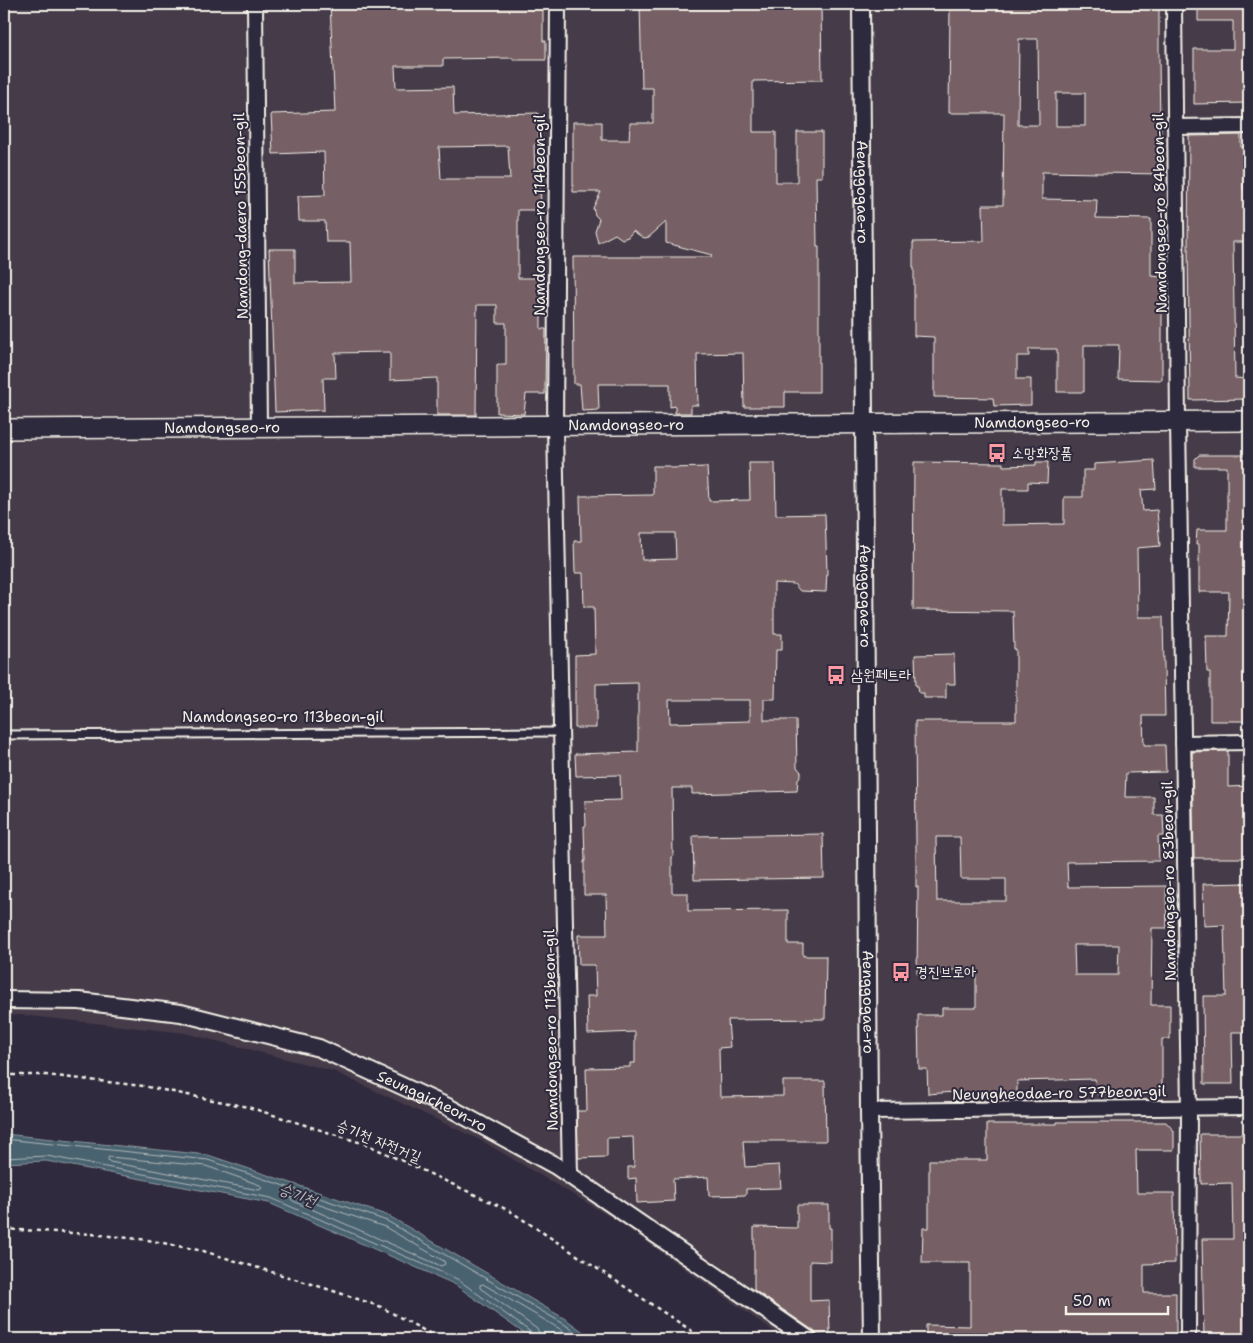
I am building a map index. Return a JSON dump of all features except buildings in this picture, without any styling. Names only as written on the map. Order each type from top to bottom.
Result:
[{"type":"main road","name":"Namdongseo-ro","points":[[4,429],[1249,421]]},
{"type":"street","name":"Namdong-daero 155beon-gil","points":[[255,4],[260,428]]},
{"type":"street","name":"Namdongseo-ro 114beon-gil","points":[[555,426],[558,4]]},
{"type":"street","name":"Aenggogae-ro","points":[[860,4],[872,1339]]},
{"type":"street","name":"Namdongseo-ro 84beon-gil","points":[[1174,4],[1178,422]]},
{"type":"street","points":[[1175,127],[1249,126]]},
{"type":"street","name":"Namdongseo-ro 83beon-gil","points":[[1178,422],[1188,1108],[1188,1339]]},
{"type":"street","name":"Namdongseo-ro 113beon-gil","points":[[555,426],[570,1176]]},
{"type":"street","points":[[1183,743],[1249,742]]},
{"type":"street","name":"Seunggicheon-ro","points":[[4,1000],[79,1001],[181,1013],[319,1048],[448,1107],[556,1166],[808,1339]]},
{"type":"street","name":"Neungheodae-ro 577beon-gil","points":[[869,1111],[1249,1107]]},
{"type":"lane","name":"Namdongseo-ro 113beon-gil","points":[[4,735],[561,732]]},
{"type":"path","name":"승기천 자전거길","points":[[4,1075],[46,1075],[144,1086],[248,1107],[368,1145],[510,1211],[704,1339]]},
{"type":"path","points":[[4,1229],[91,1234],[148,1240],[203,1251],[321,1286],[379,1306],[440,1339]]},
{"type":"shaded area","points":[[4,4],[1249,4],[1249,1339],[784,1339],[614,1219],[482,1141],[333,1071],[185,1033],[20,1015],[4,1016]]},
{"type":"water","name":"승기천","points":[[4,1134],[208,1155],[389,1216],[567,1320],[593,1339],[532,1339],[454,1284],[269,1203],[46,1161],[4,1163]]},
{"type":"place","name":"소망화장품","points":[[997,453]]},
{"type":"place","name":"삼원페트라","points":[[836,675]]},
{"type":"place","name":"경진브로아","points":[[901,972]]}]
